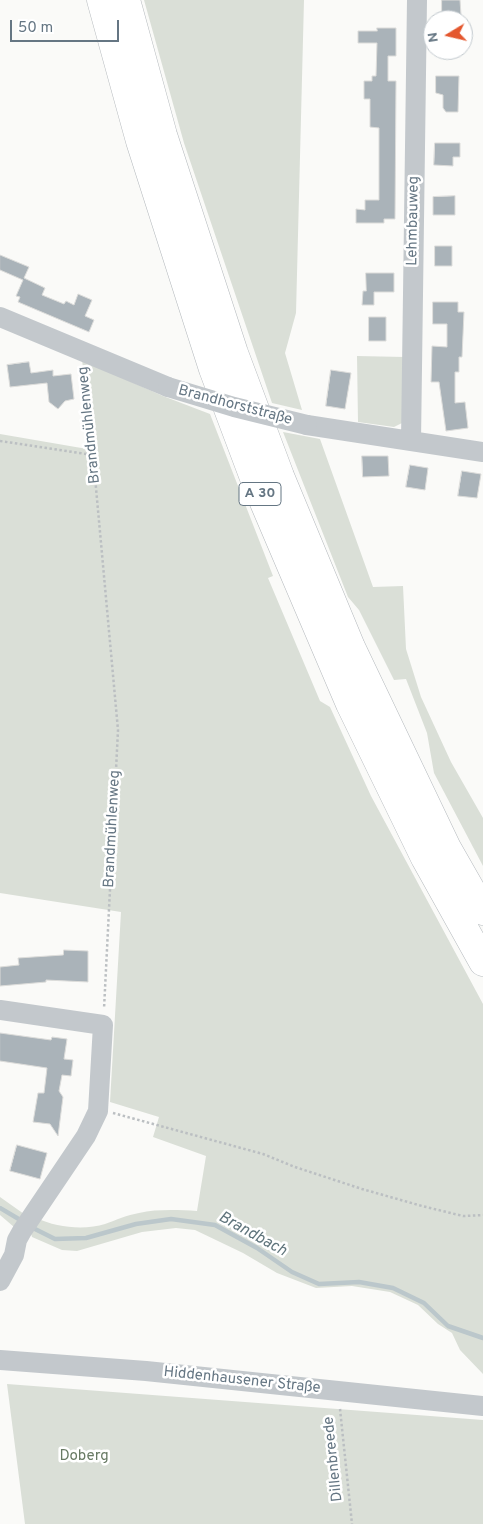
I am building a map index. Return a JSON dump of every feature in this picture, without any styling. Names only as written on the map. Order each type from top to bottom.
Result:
[{"type":"highway","name":"A 30","points":[[101,0],[140,142],[164,217],[213,369],[257,486],[350,704],[425,858],[483,962]]},
{"type":"highway","name":"A 30","points":[[126,0],[163,135],[234,353],[280,476],[351,647],[447,848],[483,912]]},
{"type":"street","name":"Lehmbauweg","points":[[411,441],[417,0]]},
{"type":"street","name":"Brandhorststraße","points":[[0,317],[168,387],[234,407],[307,425],[483,452]]},
{"type":"street","points":[[0,1010],[103,1026],[98,1111],[86,1136],[17,1240],[14,1255],[0,1280]]},
{"type":"street","name":"Hiddenhausener Straße","points":[[0,1360],[146,1371],[483,1406]]},
{"type":"path","name":"Brandmühlenweg","points":[[82,351],[94,455],[118,730],[103,1026]]},
{"type":"path","points":[[0,441],[94,455]]},
{"type":"path","points":[[98,1106],[115,1114],[263,1154],[295,1167],[353,1186],[422,1206],[462,1216],[483,1214]]},
{"type":"path","name":"Dillenbreede","points":[[338,1392],[352,1524]]},
{"type":"green space","points":[[144,0],[304,0],[296,313],[285,353],[302,410],[272,403],[184,143]]},
{"type":"green space","points":[[357,356],[405,357],[402,423],[394,427],[358,422]]},
{"type":"green space","points":[[82,360],[163,396],[210,414],[273,576],[268,578],[320,701],[330,707],[371,796],[483,1004],[483,1374],[460,1350],[452,1333],[438,1324],[418,1305],[390,1292],[352,1286],[316,1288],[277,1273],[243,1253],[195,1230],[176,1228],[142,1232],[77,1251],[62,1250],[32,1237],[30,1230],[37,1218],[62,1226],[89,1227],[146,1212],[168,1210],[197,1211],[206,1156],[153,1137],[159,1117],[110,1102],[121,912],[0,893],[0,434],[93,450]]},
{"type":"green space","points":[[283,432],[320,439],[373,587],[403,586],[406,649],[421,697],[451,762],[483,818],[483,866],[434,773],[427,733],[406,679],[394,680],[359,610],[348,597]]},
{"type":"green space","points":[[0,1197],[24,1214],[14,1227],[0,1215]]},
{"type":"green space","name":"Doberg","points":[[7,1384],[483,1420],[483,1524],[25,1524]]},
{"type":"building","points":[[442,0],[460,0],[461,10],[442,10]]},
{"type":"building","points":[[377,28],[396,28],[396,56],[388,56],[388,81],[396,81],[395,219],[384,219],[384,223],[356,223],[356,209],[365,210],[365,200],[379,200],[379,128],[370,127],[370,99],[364,99],[364,81],[372,81],[372,76],[376,76],[377,43],[358,43],[358,31],[377,31]]},
{"type":"building","points":[[436,76],[459,76],[458,112],[446,112],[443,108],[443,95],[436,93]]},
{"type":"building","points":[[435,143],[460,143],[460,157],[453,157],[453,166],[434,165]]},
{"type":"building","points":[[455,196],[455,215],[433,215],[433,197]]},
{"type":"building","points":[[435,246],[452,246],[452,266],[435,266]]},
{"type":"building","points":[[0,255],[29,267],[24,278],[45,288],[42,295],[64,304],[66,301],[74,305],[78,294],[92,300],[85,316],[94,320],[89,332],[18,302],[20,297],[16,296],[23,280],[0,270]]},
{"type":"building","points":[[366,273],[394,273],[394,292],[374,292],[374,305],[362,305],[363,291],[366,291]]},
{"type":"building","points":[[433,302],[458,302],[458,312],[464,312],[462,357],[459,357],[459,372],[455,372],[455,403],[465,402],[468,428],[446,431],[439,382],[431,382],[432,346],[447,347],[447,324],[433,324]]},
{"type":"building","points":[[369,317],[386,317],[386,341],[369,341]]},
{"type":"building","points":[[29,362],[31,373],[53,370],[53,376],[71,374],[74,399],[65,401],[58,409],[49,402],[47,383],[10,387],[7,365]]},
{"type":"building","points":[[331,370],[351,373],[345,409],[326,406]]},
{"type":"building","points":[[362,456],[388,456],[389,476],[363,477]]},
{"type":"building","points":[[410,465],[428,468],[425,490],[406,487]]},
{"type":"building","points":[[462,471],[481,474],[477,498],[458,496]]},
{"type":"building","points":[[64,950],[88,951],[88,982],[46,980],[46,982],[0,986],[0,967],[19,965],[18,958],[63,955]]},
{"type":"building","points":[[0,1033],[51,1040],[52,1037],[67,1039],[64,1059],[73,1060],[71,1076],[62,1075],[59,1091],[63,1097],[58,1136],[50,1124],[33,1122],[38,1093],[44,1093],[47,1068],[0,1061]]},
{"type":"building","points":[[17,1145],[47,1153],[40,1179],[10,1171]]},
{"type":"waterway","name":"Brandbach","points":[[0,1208],[22,1221]]},
{"type":"waterway","name":"Brandbach","points":[[31,1227],[55,1239],[86,1238],[136,1224],[171,1219],[215,1225],[257,1248],[292,1272],[319,1284],[359,1282],[393,1288],[424,1303],[448,1326],[483,1338]]}]
